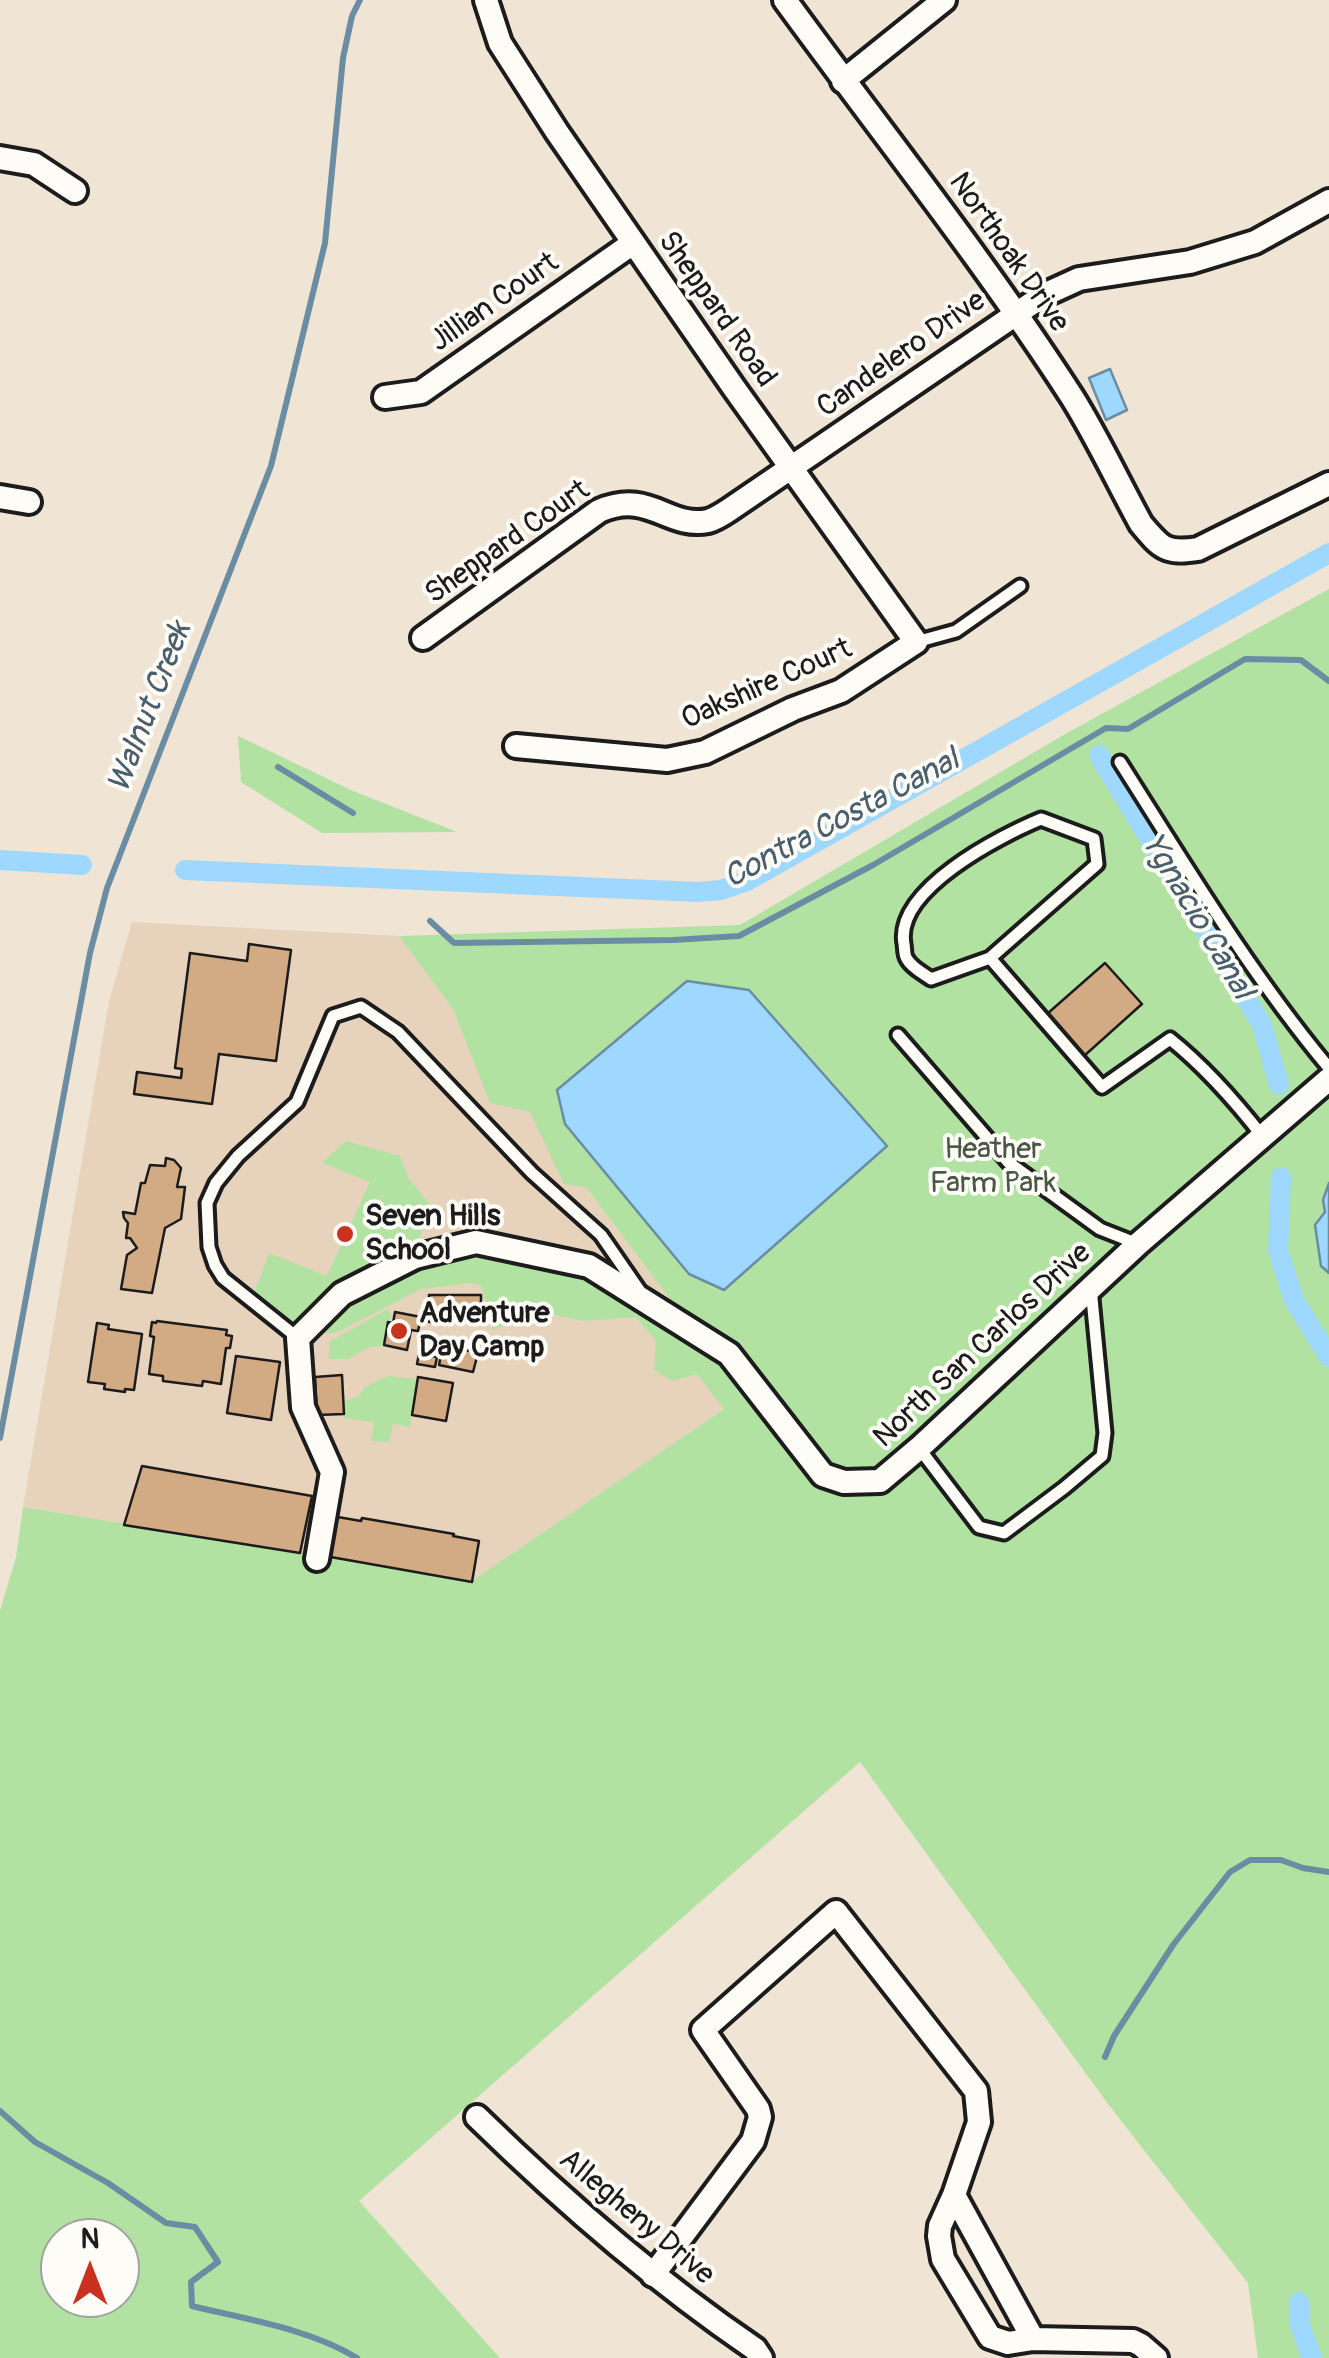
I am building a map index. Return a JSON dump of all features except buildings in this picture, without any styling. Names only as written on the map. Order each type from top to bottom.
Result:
[{"type":"street","name":"Sheppard Road","points":[[486,0],[500,43],[557,132],[916,642]]},
{"type":"street","name":"Northoak Drive","points":[[785,0],[955,227],[1074,399],[1141,524],[1167,550],[1198,549],[1329,484]]},
{"type":"street","points":[[842,81],[944,0]]},
{"type":"street","points":[[0,158],[34,164],[75,191]]},
{"type":"street","name":"Candelero Drive","points":[[791,468],[1044,295],[1079,279],[1190,262],[1256,242],[1329,201]]},
{"type":"street","name":"Jillian Court","points":[[384,397],[420,392],[633,243]]},
{"type":"street","name":"Sheppard Court","points":[[423,638],[599,511],[615,504],[641,504],[677,518],[710,520],[791,468]]},
{"type":"street","points":[[0,497],[29,502]]},
{"type":"street","name":"Oakshire Court","points":[[516,746],[668,760],[705,752],[793,708],[841,692],[916,642]]},
{"type":"street","name":"North San Carlos Drive","points":[[298,1338],[342,1294],[415,1257],[476,1242],[589,1266],[729,1354],[823,1475],[844,1482],[880,1481],[1138,1244],[1329,1079]]},
{"type":"street","points":[[298,1338],[303,1407],[332,1472],[316,1559]]},
{"type":"street","points":[[648,2270],[753,2141],[760,2117],[703,2030],[836,1912],[976,2091],[979,2122],[939,2236],[943,2258],[990,2337],[1008,2343],[1033,2339],[1133,2341],[1156,2358]]},
{"type":"street","name":"Allegheny Drive","points":[[477,2116],[648,2270],[761,2358]]},
{"type":"street","points":[[954,2195],[1033,2339]]},
{"type":"lane","points":[[916,642],[956,631],[1020,586]]},
{"type":"lane","points":[[1120,762],[1292,1022],[1329,1068]]},
{"type":"lane","points":[[1041,819],[1094,840],[1097,864],[990,958],[931,980],[907,959],[902,931],[910,911],[945,875],[1005,834],[1041,819]]},
{"type":"lane","points":[[990,958],[1102,1086],[1170,1039],[1236,1103],[1263,1137]]},
{"type":"lane","points":[[298,1338],[223,1278],[209,1247],[207,1203],[238,1156],[297,1102],[333,1016],[361,1008],[398,1032],[537,1178],[601,1235],[647,1302]]},
{"type":"lane","points":[[898,1035],[1008,1162],[1100,1228],[1138,1244]]},
{"type":"lane","points":[[918,1448],[979,1527],[1004,1533],[1102,1456],[1105,1434],[1091,1288]]},
{"type":"shaded area","name":"Seven Hills School","points":[[132,922],[399,936],[743,1396],[472,1582],[23,1507],[109,1001]]},
{"type":"green space","name":"Heather Farm Park","points":[[1329,589],[1329,2358],[1258,2358],[1248,2283],[1108,2104],[860,1762],[359,2201],[500,2358],[0,2358],[0,1611],[16,1557],[23,1507],[472,1581],[724,1409],[697,1374],[673,1381],[654,1370],[656,1341],[636,1317],[583,1321],[545,1313],[492,1330],[493,1321],[480,1285],[470,1283],[421,1289],[338,1332],[298,1338],[251,1302],[269,1253],[327,1276],[370,1182],[322,1163],[346,1141],[400,1156],[409,1179],[429,1203],[415,1256],[476,1242],[589,1266],[679,1311],[586,1187],[564,1184],[530,1112],[490,1103],[453,1009],[399,936],[740,925],[1067,733]]},
{"type":"green space","points":[[238,736],[353,791],[457,832],[322,833],[241,782]]},
{"type":"green space","points":[[388,1309],[392,1317],[382,1346],[370,1347],[348,1359],[329,1359],[329,1342]]},
{"type":"green space","points":[[388,1376],[417,1379],[410,1427],[393,1424],[389,1442],[371,1441],[374,1422],[344,1418],[344,1401],[359,1396],[365,1387]]},
{"type":"water","points":[[1110,369],[1127,410],[1106,420],[1089,378]]},
{"type":"water","points":[[687,981],[749,990],[887,1146],[724,1290],[689,1274],[565,1124],[557,1090]]},
{"type":"water","points":[[1329,1183],[1329,1273],[1321,1266],[1315,1225],[1325,1212],[1323,1200]]},
{"type":"waterway","name":"Walnut Creek","points":[[0,1438],[90,953],[107,888],[271,466],[325,243],[343,58],[352,16],[360,0]]},
{"type":"waterway","name":"Contra Costa Canal","points":[[185,870],[721,890],[747,881],[1329,553]]},
{"type":"waterway","points":[[430,921],[454,943],[739,936],[873,865],[1106,728],[1128,729],[1245,659],[1301,660],[1329,681]]},
{"type":"waterway","name":"Ygnacio Canal","points":[[1099,755],[1262,1025],[1279,1085]]},
{"type":"waterway","points":[[278,767],[353,813]]},
{"type":"waterway","name":"Contra Costa Canal","points":[[0,860],[82,865]]},
{"type":"waterway","name":"Ygnacio Canal","points":[[1281,1177],[1278,1250],[1294,1300],[1329,1357]]},
{"type":"waterway","points":[[1105,2057],[1114,2036],[1173,1945],[1230,1872],[1250,1860],[1281,1860],[1329,1872]]},
{"type":"waterway","points":[[0,2111],[35,2142],[108,2183],[166,2223],[195,2227],[218,2262],[191,2282],[192,2306],[298,2332],[357,2358]]},
{"type":"waterway","name":"Ygnacio Canal","points":[[1299,2302],[1299,2323],[1312,2358]]},
{"type":"place","name":"Seven Hills School","points":[[345,1234]]},
{"type":"place","name":"Adventure Day Camp","points":[[399,1331]]}]
